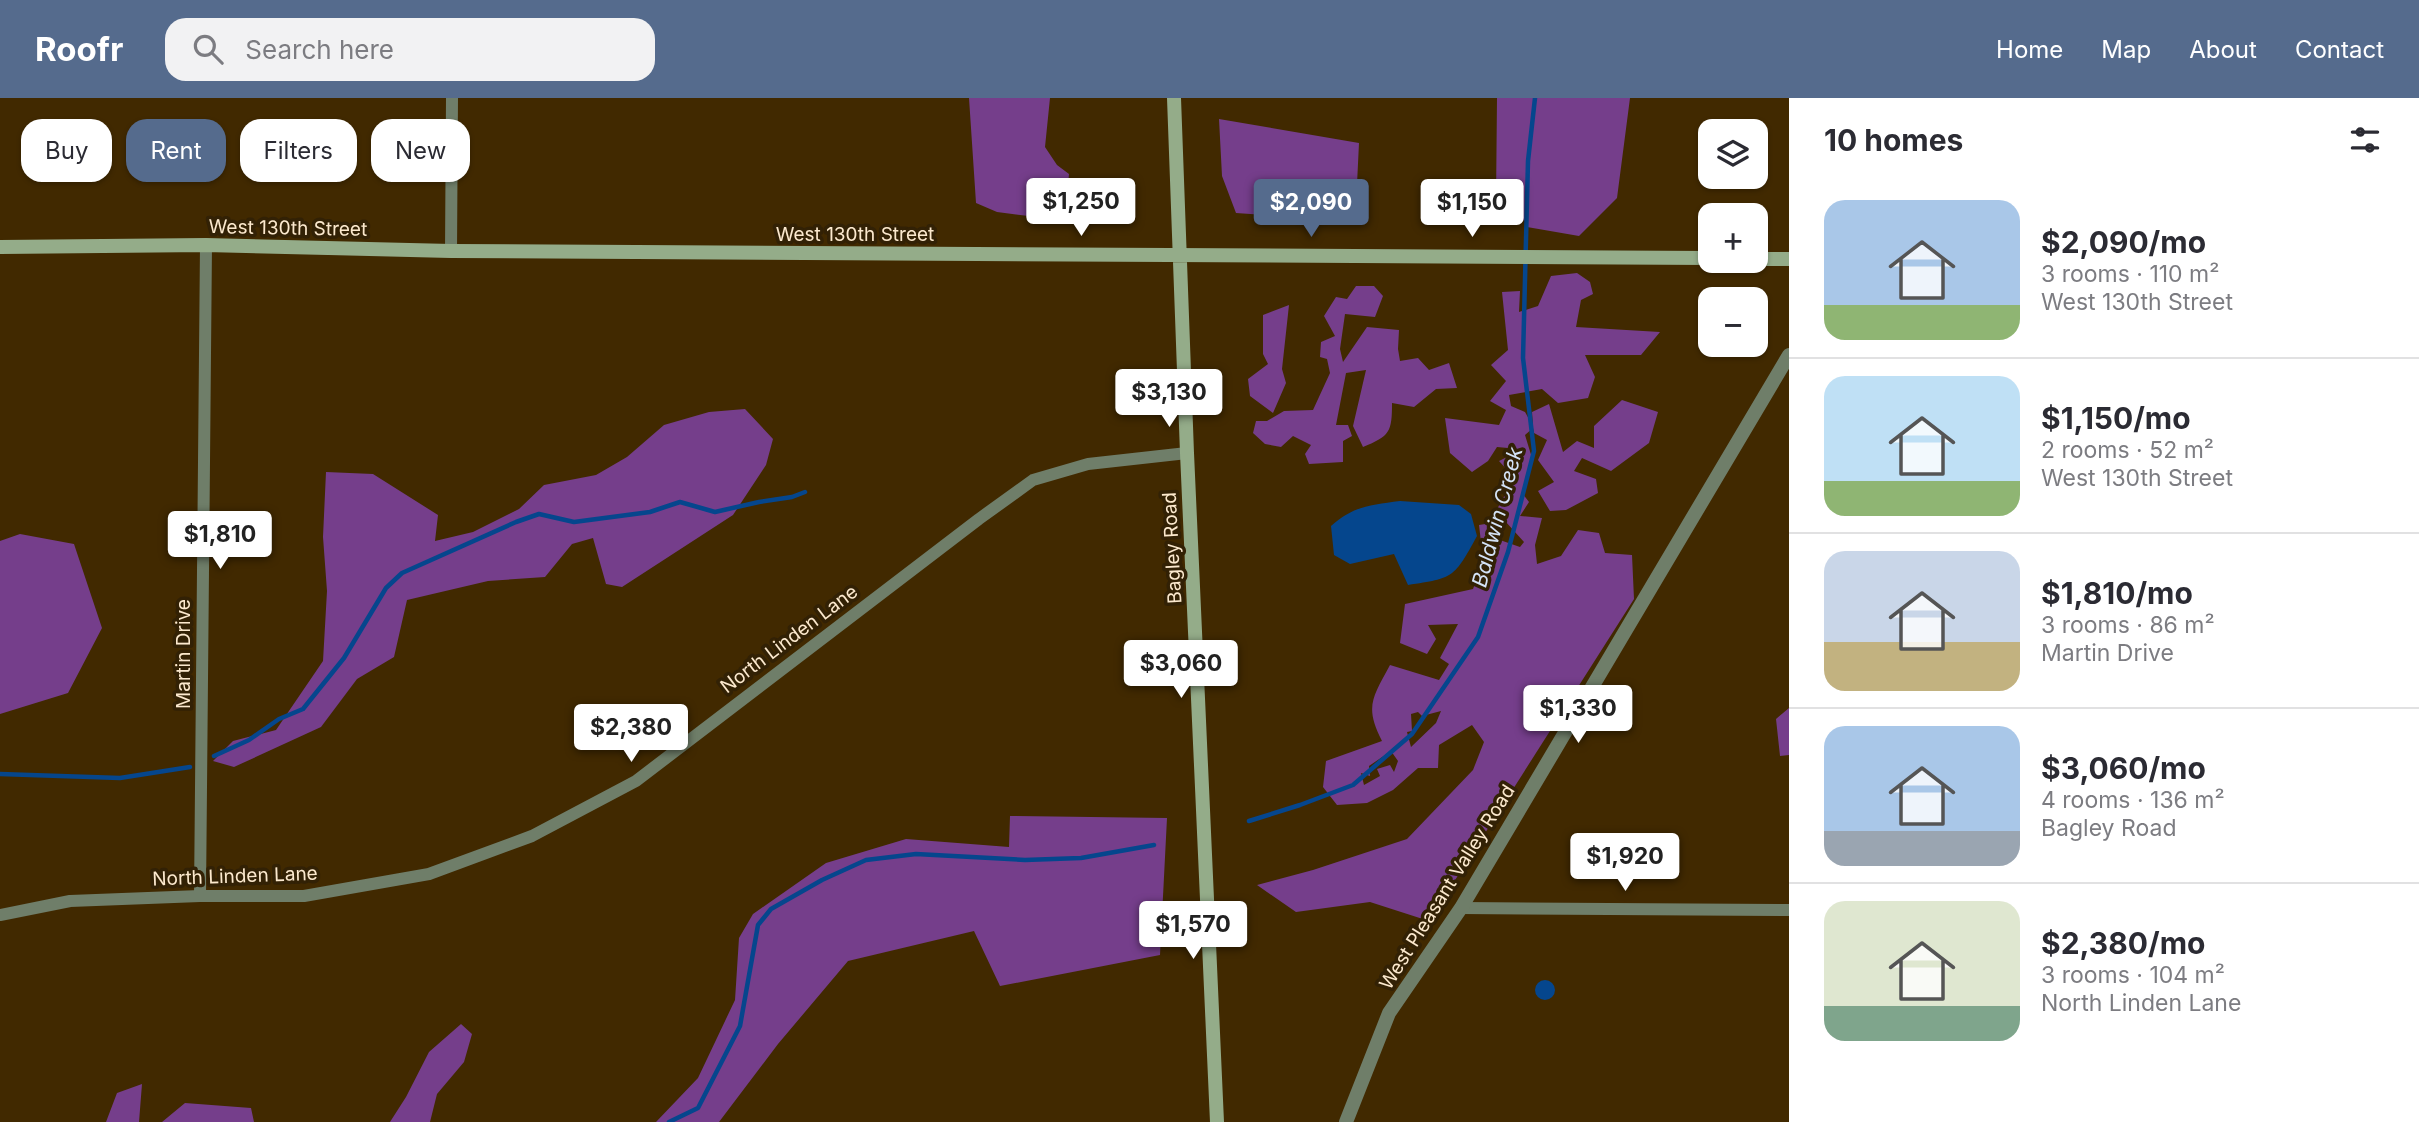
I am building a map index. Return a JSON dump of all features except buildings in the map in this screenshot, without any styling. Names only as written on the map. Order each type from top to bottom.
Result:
[{"type":"main road","name":"Bagley Road","points":[[1174,98],[1217,1122]]},
{"type":"main road","name":"West 130th Street","points":[[0,247],[206,245],[451,251],[1698,258]]},
{"type":"main road","points":[[1768,258],[1789,259]]},
{"type":"street","points":[[451,251],[452,98]]},
{"type":"street","name":"Martin Drive","points":[[200,896],[206,245]]},
{"type":"street","name":"West Pleasant Valley Road","points":[[1346,1122],[1389,1013],[1461,908],[1789,355]]},
{"type":"street","name":"North Linden Lane","points":[[0,915],[70,901],[200,896],[304,896],[429,874],[532,835],[636,781],[1033,480],[1087,464],[1187,453]]},
{"type":"street","points":[[1461,908],[1789,910]]},
{"type":"shaded area","points":[[969,98],[1050,98],[1045,147],[1057,165],[1069,174],[1066,207],[1045,218],[997,212],[976,203]]},
{"type":"shaded area","points":[[1497,98],[1630,98],[1617,198],[1579,236],[1527,227],[1527,221],[1505,217],[1496,201]]},
{"type":"shaded area","points":[[1219,119],[1359,143],[1356,205],[1278,216],[1236,213],[1222,176]]},
{"type":"shaded area","points":[[1577,273],[1590,282],[1593,294],[1581,300],[1576,327],[1660,332],[1641,355],[1585,355],[1595,377],[1588,398],[1558,403],[1542,389],[1509,395],[1511,406],[1525,412],[1533,426],[1532,412],[1549,404],[1563,452],[1577,441],[1594,448],[1594,426],[1622,400],[1658,412],[1649,443],[1611,471],[1582,458],[1574,471],[1596,479],[1598,493],[1566,510],[1550,511],[1538,491],[1554,482],[1538,460],[1547,440],[1534,433],[1533,428],[1525,435],[1532,458],[1522,493],[1529,502],[1520,516],[1542,518],[1535,545],[1537,564],[1561,556],[1578,530],[1599,533],[1605,553],[1632,555],[1634,599],[1429,921],[1370,902],[1296,912],[1257,885],[1407,839],[1473,770],[1484,742],[1472,725],[1439,745],[1438,768],[1418,768],[1393,790],[1367,803],[1337,805],[1323,787],[1326,761],[1382,741],[1372,710],[1375,694],[1390,665],[1439,680],[1449,664],[1440,658],[1458,624],[1428,625],[1436,639],[1427,654],[1400,643],[1405,604],[1473,589],[1489,547],[1481,542],[1479,525],[1498,522],[1497,539],[1520,547],[1524,542],[1496,511],[1512,482],[1509,472],[1499,461],[1509,456],[1508,448],[1497,447],[1488,461],[1472,472],[1450,453],[1445,418],[1499,425],[1506,410],[1490,401],[1506,381],[1491,365],[1508,350],[1502,292],[1520,291],[1519,312],[1538,306],[1551,276]],"holes":[[[1441,711],[1436,723],[1411,747],[1407,732],[1412,731],[1411,714],[1418,712],[1422,716]],[[1391,751],[1398,761],[1394,772],[1390,765],[1377,769],[1380,776],[1364,785],[1361,773],[1370,776],[1369,766]]]},
{"type":"shaded area","points":[[1356,286],[1374,286],[1383,296],[1375,317],[1345,314],[1340,349],[1343,362],[1367,327],[1399,330],[1400,361],[1418,358],[1429,370],[1449,363],[1457,388],[1436,389],[1414,407],[1392,403],[1388,432],[1379,440],[1363,447],[1353,426],[1366,370],[1346,373],[1336,425],[1348,425],[1352,436],[1343,441],[1343,462],[1309,464],[1305,454],[1311,445],[1293,436],[1281,447],[1265,444],[1253,433],[1256,421],[1267,421],[1284,411],[1313,410],[1330,373],[1327,359],[1320,357],[1321,342],[1335,336],[1324,316],[1336,297],[1347,299]]},
{"type":"shaded area","points":[[1289,305],[1282,369],[1286,383],[1273,413],[1250,396],[1248,379],[1268,364],[1263,354],[1263,315]]},
{"type":"shaded area","points":[[745,409],[773,439],[766,465],[733,515],[622,587],[606,584],[593,538],[572,544],[545,577],[488,581],[407,600],[394,657],[357,679],[321,727],[234,767],[213,761],[233,741],[276,730],[323,661],[327,591],[323,537],[326,472],[373,474],[438,515],[435,541],[473,532],[519,509],[544,485],[596,475],[627,457],[664,425],[709,412]]},
{"type":"shaded area","points":[[20,534],[74,544],[102,628],[68,693],[0,714],[0,541]]},
{"type":"shaded area","points":[[1789,708],[1789,755],[1780,756],[1776,719]]},
{"type":"shaded area","points":[[1010,816],[1167,818],[1160,955],[1000,986],[974,931],[848,961],[778,1044],[719,1122],[656,1122],[698,1078],[735,1000],[739,938],[753,914],[826,863],[906,839],[1009,847]]},
{"type":"shaded area","points":[[461,1024],[472,1034],[464,1062],[437,1094],[430,1122],[390,1122],[429,1052]]},
{"type":"shaded area","points":[[142,1084],[139,1122],[106,1122],[117,1093]]},
{"type":"shaded area","points":[[185,1103],[251,1108],[254,1122],[162,1122]]},
{"type":"water","points":[[1400,501],[1459,505],[1471,514],[1477,536],[1451,574],[1408,585],[1394,554],[1350,564],[1334,555],[1331,526],[1339,519],[1363,508]]},
{"type":"water","points":[[1541,980],[1549,980],[1555,990],[1549,1000],[1541,1000],[1535,994],[1535,986]]},
{"type":"waterway","name":"Baldwin Creek","points":[[1249,821],[1353,785],[1412,734],[1478,637],[1508,552],[1534,451],[1523,358],[1528,161],[1535,98]]},
{"type":"waterway","points":[[214,756],[249,740],[279,719],[303,709],[344,658],[386,588],[402,573],[516,522],[539,514],[574,522],[650,512],[680,502],[715,512],[805,492]]},
{"type":"waterway","points":[[0,774],[120,778],[190,767]]},
{"type":"waterway","points":[[669,1122],[698,1108],[740,1026],[758,925],[771,909],[822,880],[866,860],[916,854],[1025,860],[1081,858],[1154,845]]}]
